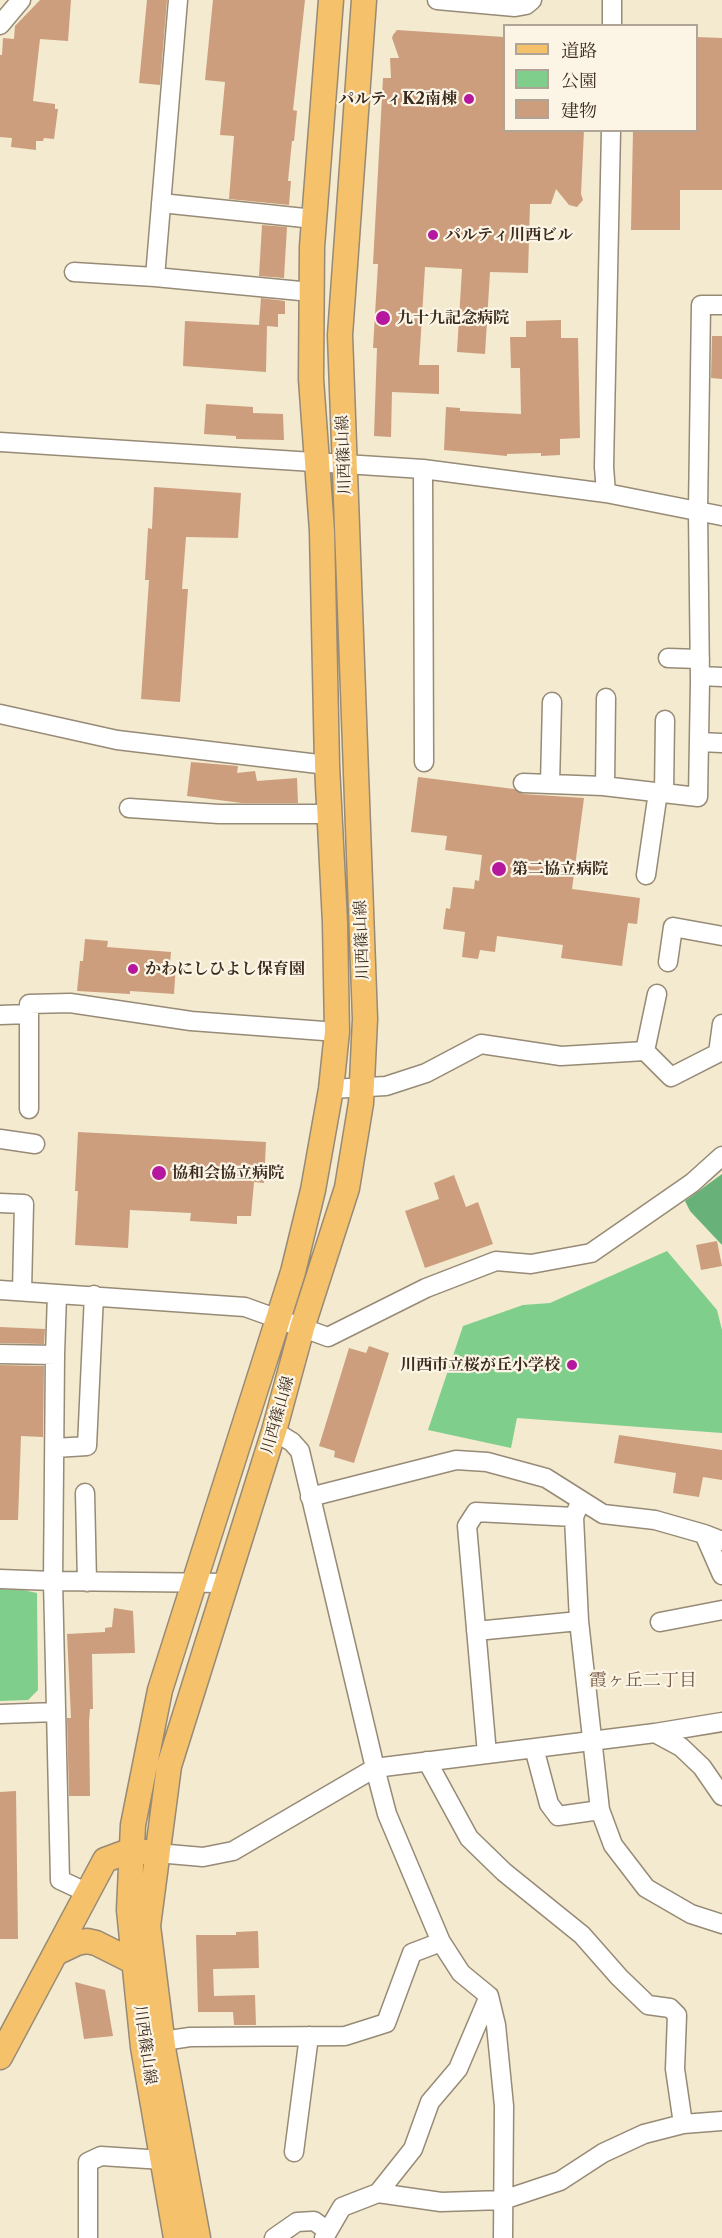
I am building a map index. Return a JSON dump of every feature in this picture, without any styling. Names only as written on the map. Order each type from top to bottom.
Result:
[{"type":"main road","name":"川西篠山線","points":[[176,2238],[143,2047],[134,1962],[129,1910],[133,1825],[160,1690],[293,1272],[313,1190],[331,1089],[337,1032],[327,765],[322,531],[311,379],[314,219],[331,0]]},
{"type":"main road","name":"川西篠山線","points":[[198,2238],[163,2041],[148,1926],[169,1766],[274,1431],[302,1328],[347,1188],[362,1103],[365,1019],[340,335],[364,0]]},
{"type":"main road","points":[[0,2057],[105,1860],[132,1850],[157,1853]]},
{"type":"main road","points":[[56,1953],[87,1941],[96,1943],[134,1962]]},
{"type":"street","points":[[0,25],[21,0]]},
{"type":"street","points":[[155,277],[178,0]]},
{"type":"street","points":[[437,0],[515,7],[526,5],[532,0]]},
{"type":"street","points":[[612,0],[612,24]]},
{"type":"street","points":[[606,493],[604,466],[611,132]]},
{"type":"street","points":[[161,203],[314,219]]},
{"type":"street","points":[[74,272],[155,277],[311,292]]},
{"type":"street","points":[[523,783],[605,786],[698,797],[700,667],[698,511],[702,305],[722,305]]},
{"type":"street","points":[[0,442],[316,460],[423,469],[606,493],[722,516]]},
{"type":"street","points":[[423,469],[424,762]]},
{"type":"street","points":[[668,658],[700,667],[722,677]]},
{"type":"street","points":[[605,786],[606,698]]},
{"type":"street","points":[[550,784],[552,702]]},
{"type":"street","points":[[0,714],[117,740],[327,765]]},
{"type":"street","points":[[646,875],[661,793],[665,720]]},
{"type":"street","points":[[699,742],[722,743]]},
{"type":"street","points":[[129,808],[219,814],[329,814]]},
{"type":"street","points":[[668,962],[673,927],[722,936]]},
{"type":"street","points":[[645,1051],[657,994]]},
{"type":"street","points":[[29,1109],[28,1004],[70,1004],[191,1021],[337,1032]]},
{"type":"street","points":[[0,1015],[29,1014]]},
{"type":"street","points":[[331,1089],[386,1086],[426,1073],[481,1044],[561,1056],[645,1051],[671,1077],[720,1052],[722,1024]]},
{"type":"street","points":[[0,1139],[35,1144]]},
{"type":"street","points":[[0,1290],[244,1307],[328,1337],[426,1288],[496,1261],[531,1264],[591,1253],[692,1183],[722,1156]]},
{"type":"street","points":[[0,1203],[24,1204],[22,1291]]},
{"type":"street","points":[[57,1294],[53,1581],[60,1880],[88,1893]]},
{"type":"street","points":[[55,1448],[87,1446],[94,1295]]},
{"type":"street","points":[[0,1353],[56,1355]]},
{"type":"street","points":[[274,1431],[292,1442],[300,1451],[387,1814],[441,1942],[460,1972],[489,1996],[496,2025],[504,2106],[503,2238]]},
{"type":"street","points":[[310,1497],[456,1460],[487,1462],[546,1478],[603,1514],[655,1520],[722,1541]]},
{"type":"street","points":[[85,1492],[87,1582]]},
{"type":"street","points":[[580,1500],[574,1517],[579,1621],[600,1810],[613,1845],[646,1888],[691,1914],[722,1924]]},
{"type":"street","points":[[487,1754],[467,1526],[476,1512],[574,1517]]},
{"type":"street","points":[[704,1534],[722,1575]]},
{"type":"street","points":[[0,1579],[227,1583]]},
{"type":"street","points":[[660,1622],[722,1610]]},
{"type":"street","points":[[476,1631],[579,1621]]},
{"type":"street","points":[[0,1714],[56,1712]]},
{"type":"street","points":[[157,1853],[180,1853],[203,1857],[233,1851],[375,1768],[655,1733],[722,1722]]},
{"type":"street","points":[[655,1733],[681,1747],[702,1767],[722,1796]]},
{"type":"street","points":[[534,1748],[549,1804],[558,1816],[600,1810]]},
{"type":"street","points":[[426,1761],[469,1838],[504,1872],[582,1935],[648,2006],[670,2008],[677,2015],[675,2069],[683,2124]]},
{"type":"street","points":[[163,2041],[190,2037],[345,2036],[386,2023],[412,1953],[441,1942]]},
{"type":"street","points":[[378,2193],[413,2149],[430,2102],[458,2068],[489,1996]]},
{"type":"street","points":[[294,2152],[309,2036]]},
{"type":"street","points":[[274,2238],[297,2222],[314,2221],[326,2234],[342,2207],[378,2193],[441,2202],[503,2200],[560,2181],[603,2153],[644,2134],[683,2124],[722,2121]]},
{"type":"street","points":[[88,2238],[88,2162],[101,2156],[163,2160]]},
{"type":"green space","points":[[722,1174],[722,1245],[690,1211],[685,1201]]},
{"type":"green space","points":[[667,1251],[717,1310],[722,1330],[722,1433],[517,1418],[511,1448],[428,1430],[463,1326],[523,1305],[550,1303]]},
{"type":"green space","points":[[0,1589],[37,1593],[38,1690],[28,1700],[0,1701]]},
{"type":"building","points":[[40,0],[71,0],[68,41],[40,39],[33,101],[55,104],[55,109],[58,109],[54,139],[44,138],[43,141],[36,141],[36,150],[11,147],[12,138],[0,137],[0,55],[2,55],[3,38],[14,39],[15,26]]},
{"type":"building","points":[[147,0],[167,0],[160,85],[139,83]]},
{"type":"building","points":[[213,0],[305,0],[293,110],[297,111],[288,181],[291,181],[289,205],[229,199],[234,136],[220,135],[225,82],[205,80]]},
{"type":"building","points":[[397,30],[503,37],[503,132],[584,132],[581,194],[583,200],[577,207],[569,205],[556,189],[551,204],[530,204],[528,273],[490,272],[485,354],[457,352],[462,269],[425,267],[419,365],[439,365],[439,394],[392,392],[391,437],[374,436],[377,348],[373,348],[378,264],[373,264],[383,78],[391,78],[390,58],[399,58],[393,35]]},
{"type":"building","points":[[698,37],[722,38],[722,190],[680,190],[680,230],[631,230],[633,132],[698,132]]},
{"type":"building","points":[[262,225],[287,227],[284,278],[259,276]]},
{"type":"building","points":[[261,298],[285,301],[285,314],[278,314],[278,327],[267,326],[266,372],[183,366],[185,321],[259,325]]},
{"type":"building","points":[[561,320],[561,338],[578,338],[580,438],[560,439],[560,455],[541,456],[541,453],[507,454],[507,456],[444,450],[446,407],[460,408],[460,411],[521,414],[520,368],[511,368],[510,337],[526,337],[526,321]]},
{"type":"building","points":[[712,336],[722,336],[722,379],[711,378]]},
{"type":"building","points":[[206,404],[253,407],[253,413],[283,414],[284,440],[236,439],[236,436],[204,434]]},
{"type":"building","points":[[154,487],[241,493],[238,538],[186,537],[182,589],[188,589],[180,702],[141,699],[149,580],[145,580],[148,528],[152,529]]},
{"type":"building","points":[[191,762],[238,766],[237,773],[255,771],[257,781],[297,778],[298,803],[242,803],[187,796]]},
{"type":"building","points":[[418,777],[514,789],[523,794],[584,798],[572,889],[640,898],[637,924],[628,923],[622,966],[561,958],[563,945],[497,936],[495,952],[480,950],[478,959],[462,957],[465,932],[443,929],[446,908],[450,909],[453,887],[474,889],[475,880],[479,881],[482,855],[445,850],[447,836],[411,832]]},
{"type":"building","points":[[85,939],[108,941],[107,947],[171,952],[170,963],[176,964],[174,994],[77,991]]},
{"type":"building","points":[[78,1132],[266,1142],[264,1183],[254,1182],[251,1216],[237,1216],[237,1224],[190,1221],[191,1213],[130,1210],[128,1248],[75,1245]]},
{"type":"building","points":[[454,1175],[466,1207],[478,1202],[493,1244],[425,1268],[405,1211],[439,1199],[434,1183]]},
{"type":"building","points":[[717,1241],[722,1266],[701,1270],[696,1245]]},
{"type":"building","points":[[0,1327],[45,1329],[44,1344],[0,1343]]},
{"type":"building","points":[[369,1346],[389,1353],[354,1463],[334,1457],[335,1451],[319,1446],[349,1348],[366,1353]]},
{"type":"building","points":[[0,1365],[44,1366],[43,1437],[21,1436],[18,1520],[0,1520]]},
{"type":"building","points":[[619,1435],[722,1450],[722,1480],[703,1477],[699,1497],[673,1493],[676,1473],[614,1463]]},
{"type":"building","points":[[114,1608],[133,1611],[135,1653],[92,1654],[93,1709],[90,1709],[89,1722],[90,1796],[69,1796],[67,1718],[71,1718],[67,1634],[105,1632],[105,1628],[112,1627]]},
{"type":"building","points":[[16,1791],[18,1939],[0,1939],[0,1792]]},
{"type":"building","points":[[258,1931],[259,1968],[213,1969],[214,1996],[255,1995],[256,2025],[234,2025],[233,2012],[198,2012],[196,1935],[236,1935],[236,1932]]},
{"type":"building","points":[[75,1982],[105,1990],[113,2036],[84,2039]]},
{"type":"place","name":"パルティK2南棟","points":[[469,99]]},
{"type":"place","name":"パルティ川西ビル","points":[[433,235]]},
{"type":"place","name":"九十九記念病院","points":[[383,318]]},
{"type":"place","name":"第二協立病院","points":[[499,869]]},
{"type":"place","name":"かわにしひよし保育園","points":[[133,969]]},
{"type":"place","name":"協和会協立病院","points":[[159,1173]]},
{"type":"place","name":"川西市立桜が丘小学校","points":[[572,1365]]},
{"type":"district","name":"霞ヶ丘二丁目","points":[[643,1681]]}]
